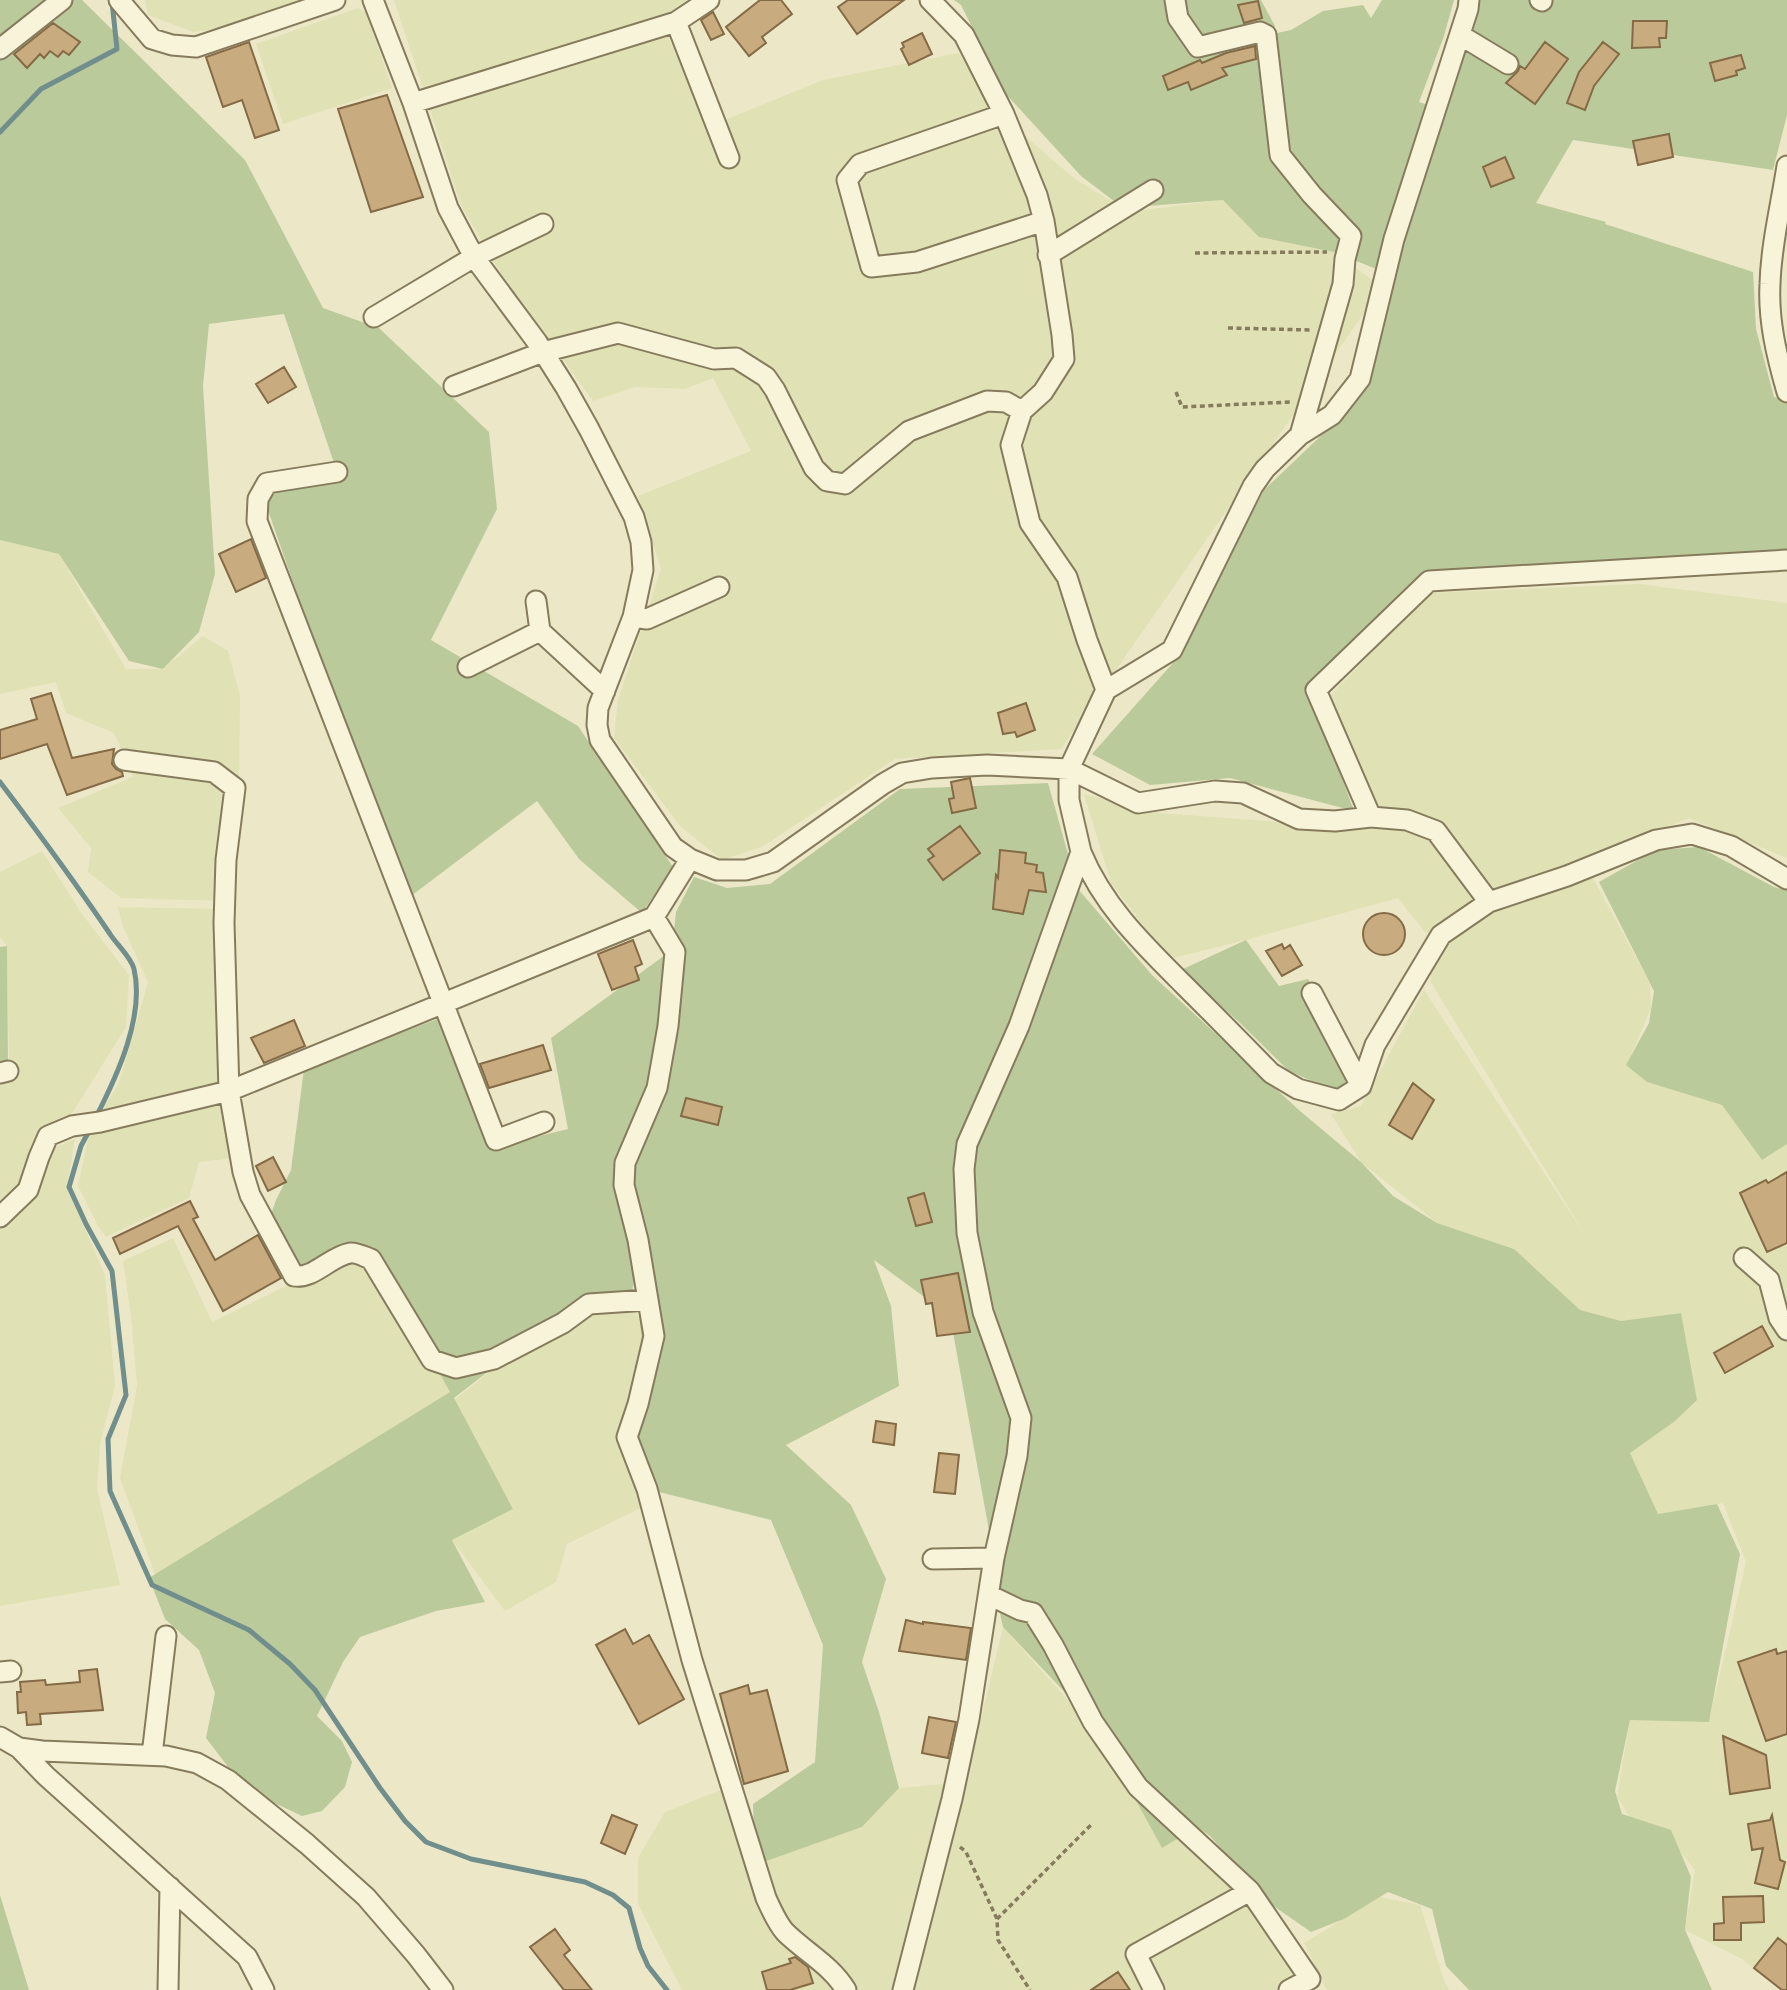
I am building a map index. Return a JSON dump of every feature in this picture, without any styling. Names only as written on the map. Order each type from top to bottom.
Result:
[{"type":"street","points":[[0,48],[62,0]]},
{"type":"street","points":[[128,5],[152,39],[172,46],[196,47],[335,0]]},
{"type":"street","points":[[373,0],[413,103],[448,208],[474,257],[543,352],[589,429],[634,517],[642,542],[643,570],[633,617],[598,708],[597,725],[600,740],[673,847],[690,859],[717,870],[746,870],[773,862],[902,773],[932,768],[987,765],[1069,769],[1138,803],[1215,791],[1243,793],[1298,819],[1335,821],[1371,817],[1407,820],[1436,831],[1489,902]]},
{"type":"street","points":[[413,103],[676,22],[709,0]]},
{"type":"street","points":[[930,0],[964,34],[1004,114],[1037,195],[1044,221],[1064,359],[1043,392],[1022,411],[1011,445],[1030,523],[1067,577],[1106,690]]},
{"type":"street","points":[[1469,0],[1394,239],[1360,379],[1332,415],[1300,435],[1265,469],[1253,486],[1172,650],[1106,690],[1069,769],[1069,800],[1081,852],[1104,898],[1136,937],[1271,1073],[1298,1089],[1339,1100],[1361,1086],[1375,1045],[1441,935],[1489,902],[1567,876],[1656,839],[1692,834],[1731,846],[1787,879]]},
{"type":"street","points":[[1176,9],[1198,47],[1260,32],[1266,35],[1280,155],[1312,195],[1351,236],[1343,284],[1300,435]]},
{"type":"street","points":[[676,22],[729,158]]},
{"type":"street","points":[[1460,35],[1508,64]]},
{"type":"street","points":[[1004,114],[860,164],[847,180],[871,267],[917,262],[1044,221]]},
{"type":"street","points":[[1787,166],[1772,254],[1770,286],[1775,343],[1787,391]]},
{"type":"street","points":[[1048,255],[1153,190]]},
{"type":"street","points":[[374,317],[474,257],[543,224]]},
{"type":"street","points":[[454,386],[543,352],[618,333],[714,359],[736,358],[766,377],[814,468],[827,481],[845,484],[909,431],[987,401],[1006,402],[1022,411]]},
{"type":"street","points":[[337,472],[267,483],[258,499],[257,521],[496,1140],[544,1122]]},
{"type":"street","points":[[1371,817],[1316,690],[1429,581],[1787,560]]},
{"type":"street","points":[[633,617],[647,620],[719,587]]},
{"type":"street","points":[[536,601],[540,631],[605,691]]},
{"type":"street","points":[[468,667],[540,631]]},
{"type":"street","points":[[124,760],[214,772],[235,788],[226,860],[224,923],[229,1091],[243,1172],[250,1195],[294,1276],[304,1277],[351,1253],[371,1259],[432,1360],[456,1368],[494,1359],[563,1323],[589,1304],[648,1300]]},
{"type":"street","points":[[903,1990],[943,1835],[969,1719],[994,1558],[1017,1456],[1021,1418],[982,1312],[967,1233],[964,1169],[967,1144],[1019,1026],[1081,852]]},
{"type":"street","points":[[0,1217],[28,1190],[48,1136],[72,1126],[100,1122],[229,1091],[654,917],[690,859]]},
{"type":"street","points":[[654,917],[675,952],[668,1026],[657,1088],[625,1163],[624,1185],[638,1240],[654,1336],[638,1404],[627,1437],[647,1489],[692,1660],[766,1898],[783,1930],[816,1957],[846,1990]]},
{"type":"street","points":[[1312,993],[1361,1086]]},
{"type":"street","points":[[1744,1258],[1769,1280],[1779,1318],[1787,1330]]},
{"type":"street","points":[[933,1559],[994,1558]]},
{"type":"street","points":[[989,1595],[1032,1613],[1053,1645],[1093,1722],[1138,1787],[1250,1891],[1313,1984],[1289,1990]]},
{"type":"street","points":[[152,1755],[166,1636]]},
{"type":"street","points":[[0,1737],[19,1748],[46,1776],[247,1956],[264,1990]]},
{"type":"street","points":[[19,1748],[166,1756],[197,1763],[228,1780],[366,1897],[443,1990]]},
{"type":"street","points":[[168,1990],[170,1887]]},
{"type":"street","points":[[1154,1990],[1136,1954],[1250,1891]]},
{"type":"path","points":[[1195,253],[1347,252]]},
{"type":"path","points":[[1228,328],[1329,331]]},
{"type":"path","points":[[1176,392],[1182,407],[1310,401]]},
{"type":"path","points":[[997,1919],[1091,1825]]},
{"type":"path","points":[[943,1835],[966,1852],[997,1919],[998,1940],[1030,1990]]},
{"type":"green space","points":[[0,0],[82,0],[245,160],[323,308],[379,328],[489,432],[497,509],[431,640],[578,726],[673,867],[642,913],[579,859],[537,801],[407,899],[262,493],[337,472],[284,314],[209,324],[203,386],[215,574],[199,632],[163,669],[129,661],[59,554],[0,540]]},
{"type":"green space","points":[[145,0],[302,0],[234,26],[193,32],[148,15]]},
{"type":"green space","points":[[394,0],[695,0],[665,31],[710,126],[823,80],[959,53],[992,108],[1075,179],[1129,212],[1228,199],[1259,237],[1334,252],[1382,287],[1061,749],[895,759],[762,847],[722,860],[680,826],[614,738],[618,700],[661,569],[638,496],[751,451],[713,378],[685,389],[635,387],[593,401],[501,274],[461,205]]},
{"type":"green space","points":[[954,0],[1261,0],[1275,26],[1268,35],[1291,30],[1323,11],[1363,5],[1371,18],[1382,0],[1454,0],[1444,36],[1419,102],[1428,105],[1386,273],[1334,252],[1259,237],[1223,200],[1123,208],[1081,176],[1005,93],[961,5]]},
{"type":"green space","points":[[1459,0],[1787,0],[1787,115],[1773,170],[1573,140],[1536,203],[1606,222],[1605,224],[1753,272],[1756,329],[1774,397],[1787,400],[1787,549],[1429,571],[1308,686],[1354,811],[1230,778],[1150,785],[1092,754],[1180,655],[1264,490],[1329,428],[1389,290],[1448,74]]},
{"type":"green space","points":[[358,8],[366,12],[392,88],[283,124],[256,44]]},
{"type":"green space","points":[[0,540],[59,554],[126,669],[163,669],[203,636],[228,651],[240,696],[239,786],[225,901],[121,898],[88,872],[91,848],[58,808],[133,777],[114,733],[66,713],[56,682],[0,694]]},
{"type":"green space","points":[[1639,584],[1787,603],[1787,858],[1689,818],[1583,860],[1650,983],[1651,1008],[1627,1065],[1647,1082],[1722,1105],[1762,1160],[1787,1144],[1787,1990],[1781,1990],[1742,1959],[1685,1930],[1695,1870],[1670,1839],[1633,1822],[1617,1797],[1630,1720],[1710,1717],[1746,1562],[1723,1503],[1658,1514],[1630,1453],[1681,1313],[1621,1321],[1575,1312],[1514,1249],[1437,1223],[1361,1162],[1331,1114],[1361,1106],[1424,990],[1587,1238],[1430,981],[1438,939],[1424,931],[1398,898],[1169,959],[1111,883],[1084,794],[1159,813],[1379,829],[1329,697],[1429,593]]},
{"type":"green space","points":[[1048,783],[1078,889],[1152,975],[1300,1111],[1361,1162],[1393,1196],[1437,1223],[1514,1249],[1580,1310],[1621,1321],[1681,1313],[1697,1400],[1675,1421],[1630,1453],[1658,1514],[1717,1504],[1740,1554],[1709,1722],[1630,1720],[1615,1791],[1622,1814],[1671,1830],[1691,1877],[1685,1930],[1712,1990],[1469,1990],[1446,1966],[1432,1909],[1388,1892],[1344,1919],[1311,1932],[1268,1902],[1210,1836],[1197,1827],[1162,1848],[1093,1722],[1003,1627],[998,1605],[994,1558],[950,1316],[874,1260],[891,1306],[899,1386],[786,1445],[851,1505],[886,1579],[862,1662],[879,1712],[899,1788],[862,1827],[755,1865],[753,1804],[815,1762],[823,1645],[771,1520],[647,1489],[627,1437],[642,1341],[635,1276],[631,1297],[521,1346],[454,1398],[513,1509],[452,1540],[485,1602],[436,1611],[360,1637],[343,1662],[317,1716],[342,1741],[352,1762],[345,1787],[322,1811],[302,1816],[245,1789],[206,1738],[215,1693],[199,1650],[165,1619],[149,1578],[450,1392],[368,1246],[288,1278],[265,1231],[291,1170],[304,1069],[440,1018],[499,1146],[568,1129],[551,1038],[672,950],[676,912],[694,877],[727,888],[770,884],[900,789]]},
{"type":"green space","points":[[1699,847],[1774,887],[1787,890],[1787,1144],[1762,1160],[1722,1105],[1647,1082],[1626,1065],[1649,1023],[1654,991],[1599,882],[1656,850]]},
{"type":"green space","points":[[42,851],[82,914],[129,975],[126,1027],[71,1115],[47,1126],[21,1188],[0,1205],[0,1067],[9,1064],[7,946],[0,938],[0,872]]},
{"type":"green space","points":[[118,907],[221,909],[233,1158],[199,1162],[189,1198],[106,1237],[78,1186],[90,1130],[119,1083],[148,982],[123,927]]},
{"type":"green space","points":[[1246,940],[1279,986],[1308,979],[1353,1064],[1342,1089],[1328,1088],[1289,1071],[1181,970]]},
{"type":"green space","points":[[7,946],[8,1064],[0,1066],[0,947]]},
{"type":"green space","points":[[75,1139],[67,1187],[105,1275],[115,1386],[100,1444],[97,1489],[120,1585],[0,1606],[0,1228],[33,1190],[53,1148]]},
{"type":"green space","points":[[173,1238],[212,1322],[368,1246],[450,1392],[156,1577],[120,1478],[137,1386],[123,1261]]},
{"type":"green space","points":[[631,1297],[641,1324],[651,1503],[567,1544],[556,1582],[505,1611],[452,1540],[513,1508],[453,1401],[521,1346]]},
{"type":"green space","points":[[1003,1627],[1278,1933],[1307,1990],[682,1990],[638,1904],[638,1858],[665,1812],[731,1786],[755,1864],[862,1827],[899,1788],[966,1782]]},
{"type":"green space","points":[[0,1895],[29,1990],[0,1990]]},
{"type":"green space","points":[[1380,1897],[1420,1905],[1445,1983],[1450,1990],[1327,1990],[1304,1943]]},
{"type":"building","points":[[760,0],[781,0],[792,14],[762,37],[766,43],[749,56],[726,27]]},
{"type":"building","points":[[848,0],[904,0],[857,34],[838,7]]},
{"type":"building","points":[[1258,1],[1262,18],[1244,23],[1238,5]]},
{"type":"building","points":[[713,12],[724,34],[711,40],[701,20]]},
{"type":"building","points":[[1633,21],[1667,21],[1666,38],[1659,38],[1660,47],[1632,48]]},
{"type":"building","points":[[53,23],[80,42],[69,55],[63,51],[58,57],[50,51],[44,58],[40,54],[27,68],[14,54]]},
{"type":"building","points":[[922,33],[932,54],[909,65],[901,49],[904,47],[902,43]]},
{"type":"building","points":[[249,42],[279,130],[255,138],[242,100],[223,107],[206,57]]},
{"type":"building","points":[[1545,42],[1568,59],[1535,104],[1506,83],[1520,66],[1525,69]]},
{"type":"building","points":[[1603,42],[1619,54],[1594,86],[1585,110],[1567,103],[1579,72]]},
{"type":"building","points":[[1255,46],[1256,59],[1222,68],[1227,75],[1191,90],[1188,82],[1168,90],[1163,76],[1200,60],[1202,63],[1226,53]]},
{"type":"building","points":[[1741,55],[1745,68],[1736,71],[1737,75],[1715,81],[1710,63]]},
{"type":"building","points":[[387,95],[423,197],[371,212],[338,109]]},
{"type":"building","points":[[1669,134],[1673,157],[1638,165],[1633,141]]},
{"type":"building","points":[[1505,157],[1514,178],[1491,187],[1483,167]]},
{"type":"building","points":[[284,367],[296,387],[268,403],[256,384]]},
{"type":"building","points":[[251,539],[266,578],[236,592],[219,554]]},
{"type":"building","points":[[51,693],[72,758],[114,749],[112,764],[123,776],[67,795],[47,744],[0,759],[0,730],[37,719],[31,699]]},
{"type":"building","points":[[1026,703],[1035,730],[1017,737],[1015,732],[1003,734],[998,713]]},
{"type":"building","points":[[970,778],[976,808],[952,813],[949,799],[954,798],[951,782]]},
{"type":"building","points":[[960,826],[980,853],[943,880],[928,860],[934,856],[928,849]]},
{"type":"building","points":[[1000,850],[1026,853],[1025,863],[1037,865],[1036,872],[1043,873],[1046,892],[1029,890],[1023,914],[993,909]]},
{"type":"building","points":[[1384,913],[1399,919],[1405,934],[1399,949],[1384,955],[1369,949],[1363,934],[1369,919]]},
{"type":"building","points":[[633,940],[642,964],[635,967],[639,980],[612,990],[598,954]]},
{"type":"building","points":[[1282,944],[1284,949],[1290,945],[1302,965],[1282,976],[1266,951]]},
{"type":"building","points":[[294,1020],[305,1046],[264,1063],[251,1038]]},
{"type":"building","points":[[543,1045],[551,1070],[489,1088],[480,1064]]},
{"type":"building","points":[[1413,1083],[1434,1100],[1412,1139],[1389,1125]]},
{"type":"building","points":[[686,1098],[722,1107],[718,1125],[681,1116]]},
{"type":"building","points":[[273,1157],[286,1182],[268,1191],[256,1166]]},
{"type":"building","points":[[1787,1172],[1787,1243],[1767,1252],[1740,1193],[1766,1180],[1768,1183]]},
{"type":"building","points":[[924,1193],[932,1222],[916,1226],[908,1198]]},
{"type":"building","points":[[190,1201],[198,1217],[193,1219],[215,1260],[258,1235],[281,1278],[223,1311],[178,1226],[120,1254],[113,1238]]},
{"type":"building","points":[[958,1273],[970,1332],[937,1336],[932,1303],[926,1304],[921,1280]]},
{"type":"building","points":[[1762,1326],[1773,1346],[1725,1373],[1714,1353]]},
{"type":"building","points":[[876,1421],[896,1424],[894,1445],[873,1442]]},
{"type":"building","points":[[939,1453],[959,1455],[955,1494],[934,1492]]},
{"type":"building","points":[[906,1620],[971,1628],[966,1660],[899,1651]]},
{"type":"building","points":[[625,1629],[633,1644],[649,1635],[684,1699],[639,1724],[596,1645]]},
{"type":"building","points":[[1776,1649],[1777,1654],[1787,1651],[1787,1734],[1766,1741],[1738,1662]]},
{"type":"building","points":[[97,1669],[103,1710],[40,1714],[41,1724],[27,1725],[26,1712],[18,1713],[17,1692],[21,1692],[20,1682],[45,1680],[46,1685],[80,1682],[79,1671]]},
{"type":"building","points":[[748,1685],[750,1694],[767,1690],[788,1771],[744,1784],[720,1694]]},
{"type":"building","points":[[929,1717],[956,1722],[948,1758],[922,1753]]},
{"type":"building","points":[[1723,1736],[1766,1755],[1770,1788],[1730,1794]]},
{"type":"building","points":[[612,1815],[637,1825],[625,1854],[601,1843]]},
{"type":"building","points":[[1772,1815],[1780,1860],[1785,1862],[1778,1889],[1755,1883],[1763,1848],[1752,1850],[1748,1824],[1770,1820]]},
{"type":"building","points":[[1763,1896],[1764,1922],[1741,1923],[1741,1940],[1714,1940],[1714,1924],[1724,1923],[1723,1897]]},
{"type":"building","points":[[555,1929],[570,1950],[564,1955],[592,1990],[564,1990],[530,1947]]},
{"type":"building","points":[[1778,1938],[1787,1945],[1787,1990],[1782,1990],[1754,1968]]},
{"type":"building","points":[[795,1957],[808,1967],[813,1983],[790,1990],[767,1990],[762,1972],[791,1963],[789,1959]]},
{"type":"building","points":[[1118,1972],[1130,1990],[1091,1990]]},
{"type":"waterway","points":[[0,132],[41,89],[117,49],[112,2]]},
{"type":"waterway","points":[[0,782],[134,969],[136,1006],[132,1026],[120,1065],[96,1117]]},
{"type":"waterway","points":[[90,1129],[81,1146],[69,1187],[112,1271],[126,1395],[108,1439],[110,1491],[152,1585],[249,1630],[290,1664],[315,1690],[380,1788],[405,1821],[426,1842],[471,1859],[585,1882],[613,1895],[629,1908],[648,1966],[667,1990]]}]
